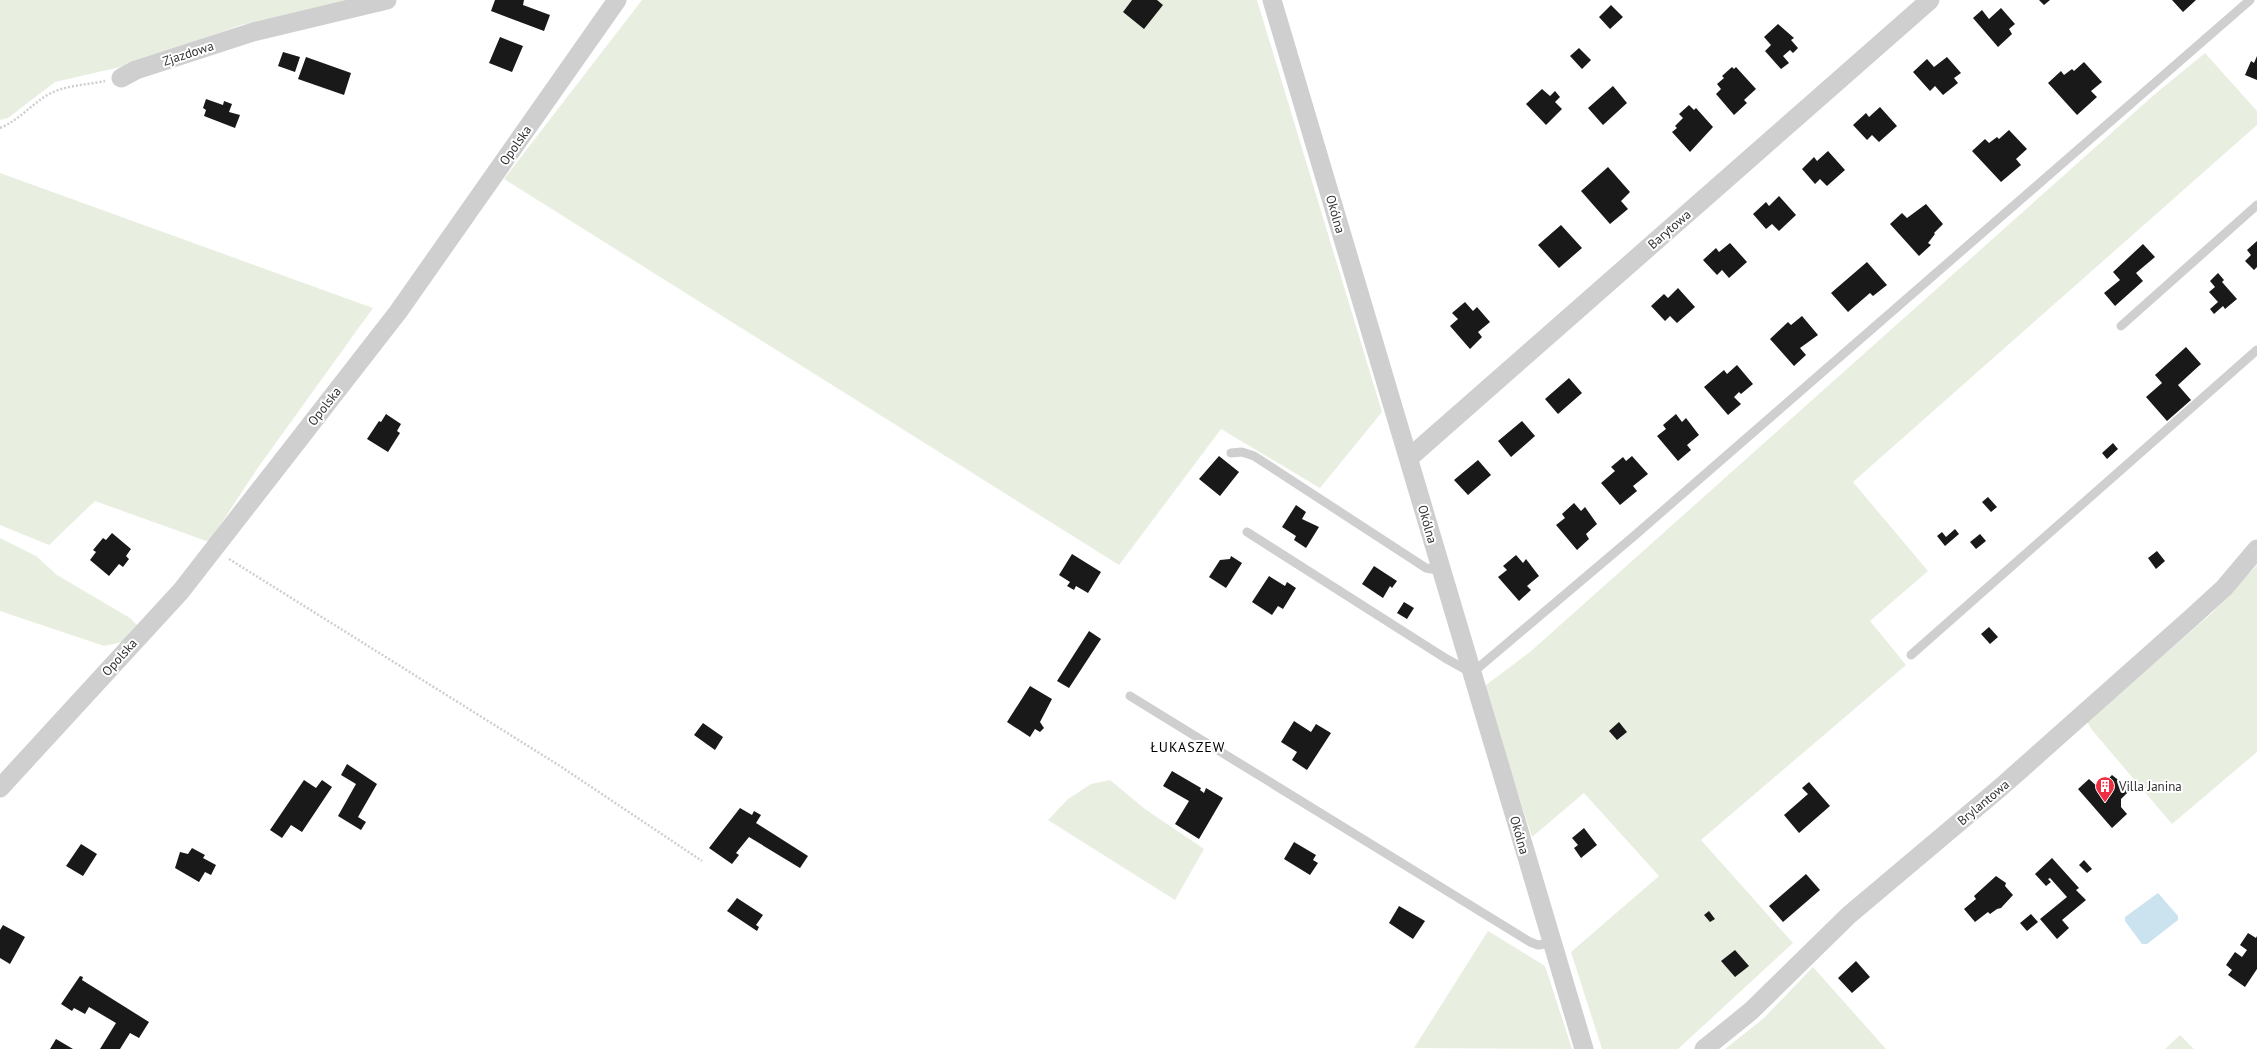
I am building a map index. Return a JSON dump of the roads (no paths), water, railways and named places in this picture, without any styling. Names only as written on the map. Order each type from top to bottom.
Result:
[{"type":"street","name":"Zjazdowa","points":[[121,78],[136,70],[253,32],[387,0]]},
{"type":"street","name":"Opolska","points":[[0,788],[180,590],[213,549],[398,312],[617,0]]},
{"type":"street","name":"Okólna","points":[[1272,0],[1584,1049]]},
{"type":"street","name":"Barytowa","points":[[1408,458],[1930,0]]},
{"type":"street","name":"Brylantowa","points":[[1704,1049],[1751,1011],[1849,915],[2001,788],[2190,619],[2224,588],[2257,549]]},
{"type":"lane","points":[[1247,532],[1472,673],[1634,536],[2250,0]]},
{"type":"lane","points":[[2121,326],[2257,206]]},
{"type":"lane","points":[[1911,655],[2257,350]]},
{"type":"lane","points":[[1231,453],[1242,452],[1254,456],[1426,568],[1442,571]]},
{"type":"lane","points":[[1130,696],[1530,942],[1538,945],[1552,943]]},
{"type":"water","points":[[2158,893],[2178,916],[2178,920],[2147,944],[2142,944],[2125,921],[2125,917]]},
{"type":"place","name":"Villa Janina","points":[[2105,803]]},
{"type":"district","name":"ŁUKASZEW","points":[[1188,747]]}]
